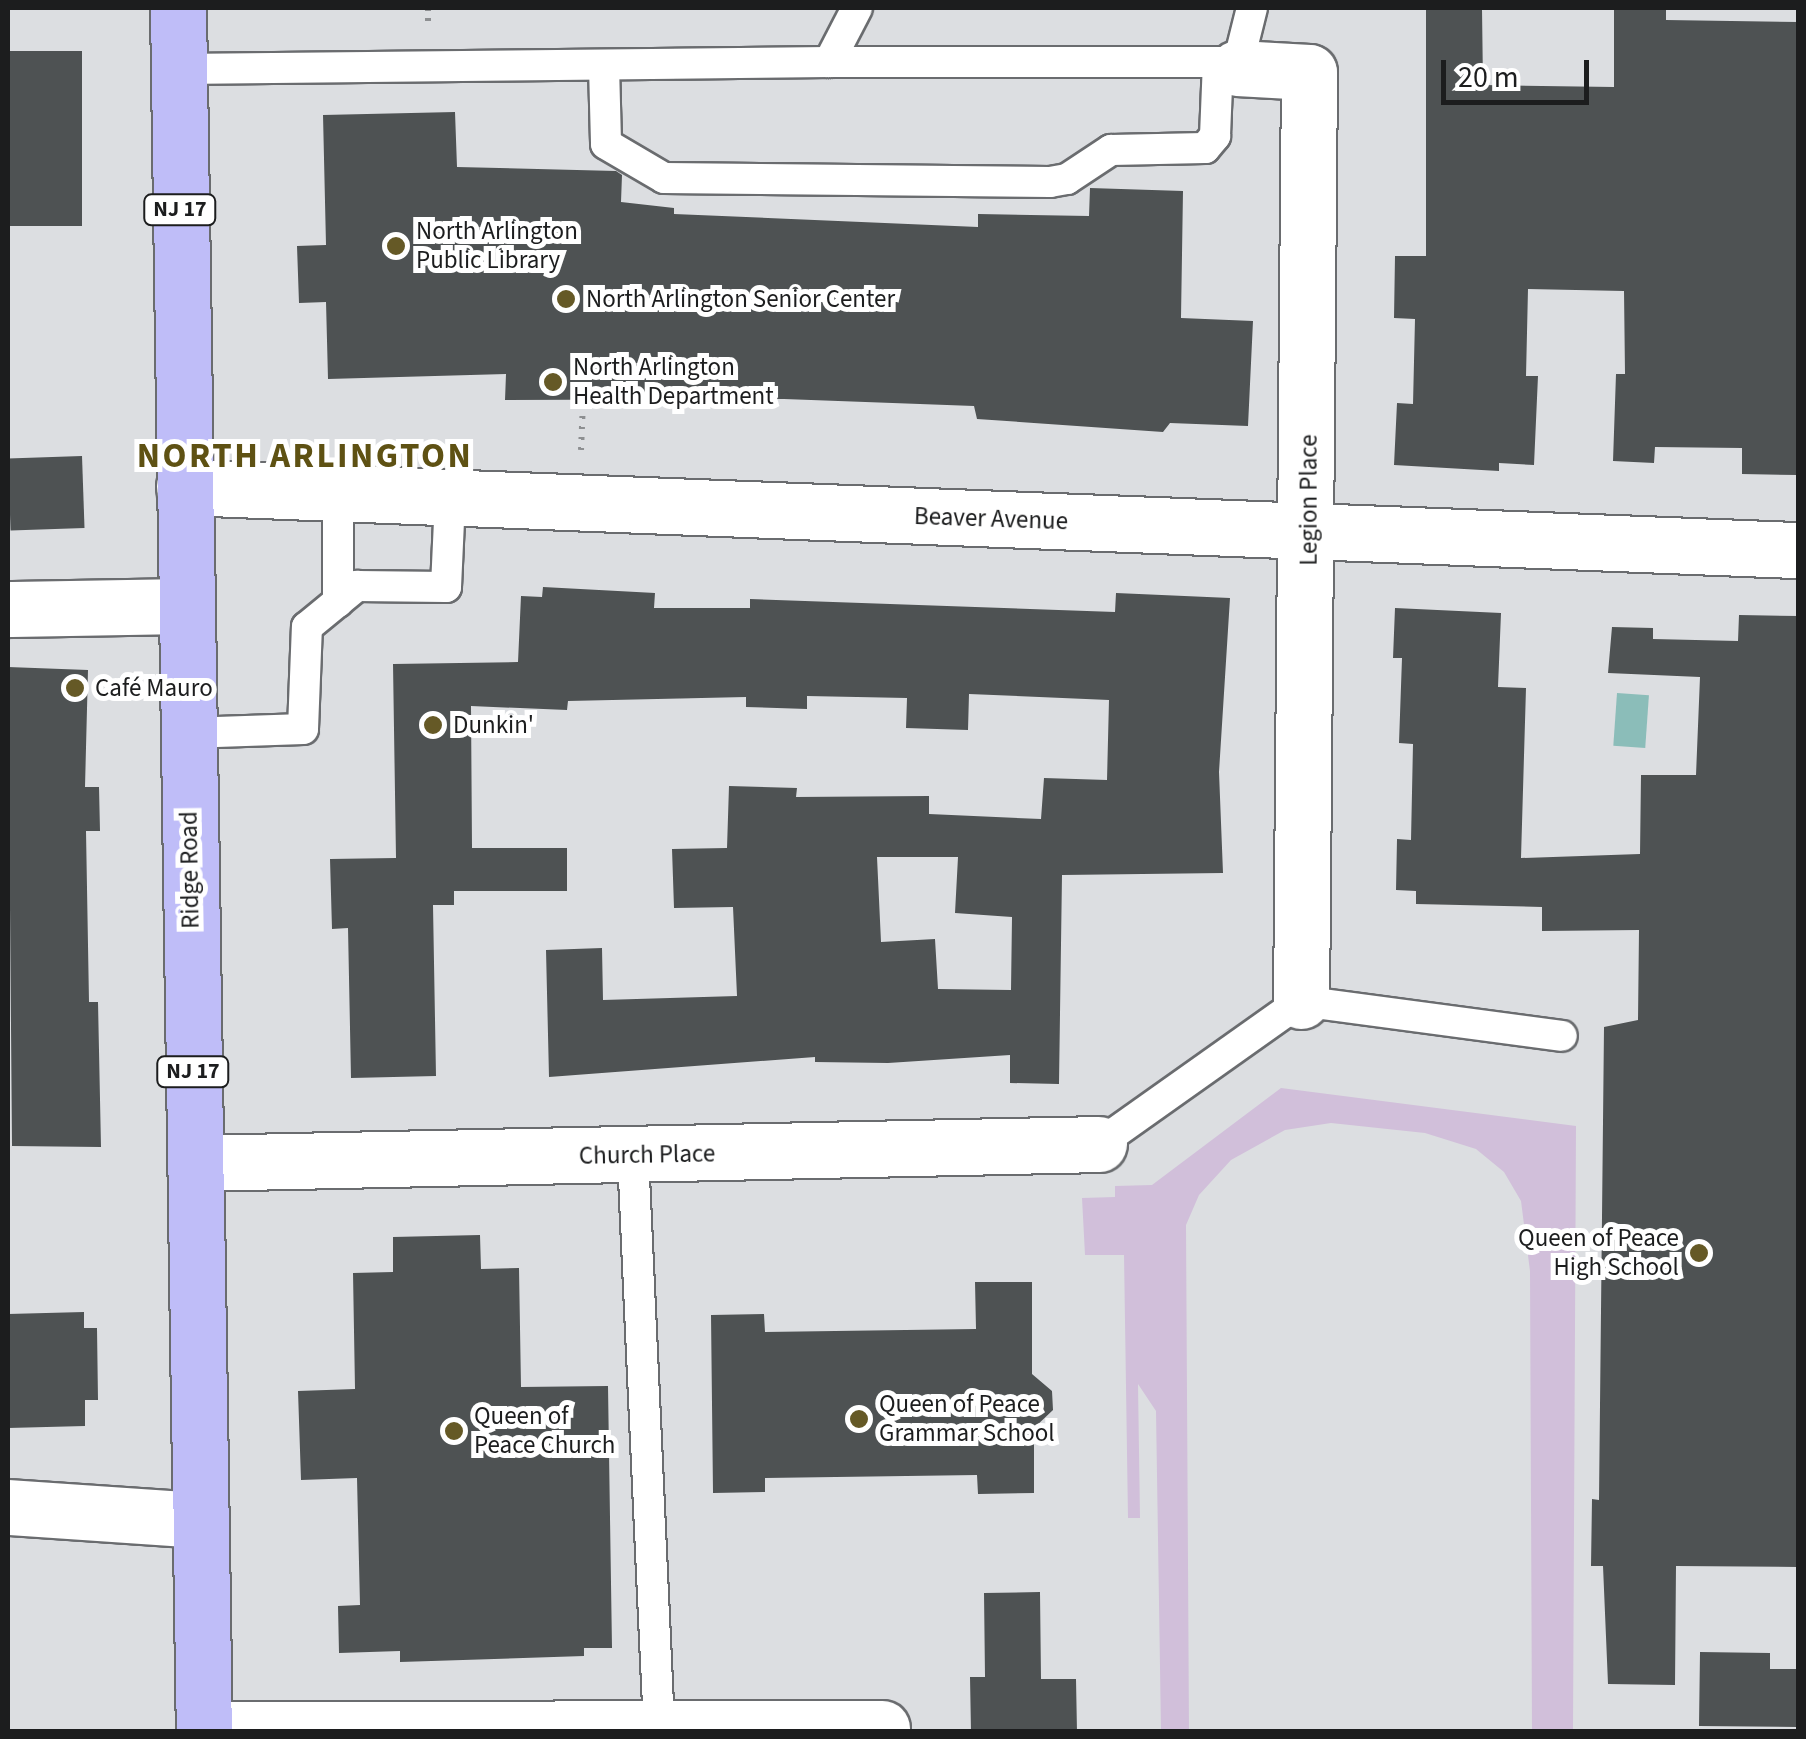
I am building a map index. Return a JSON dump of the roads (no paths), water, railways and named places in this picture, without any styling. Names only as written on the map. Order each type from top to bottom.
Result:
[{"type":"main road","name":"Ridge Road","points":[[178,8],[204,1730]]},
{"type":"street","name":"Legion Place","points":[[1228,65],[1309,72],[1310,532],[1301,1000]]},
{"type":"street","name":"Beaver Avenue","points":[[184,487],[1798,550]]},
{"type":"street","points":[[8,609],[186,606]]},
{"type":"street","name":"Church Place","points":[[195,1163],[1099,1144]]},
{"type":"street","points":[[8,1507],[200,1520]]},
{"type":"street","points":[[204,1730],[866,1729]]},
{"type":"lane","points":[[829,62],[857,8]]},
{"type":"lane","points":[[604,66],[606,144],[664,178],[1050,182],[1067,179],[1112,150],[1205,148],[1215,136],[1228,65],[1252,8]]},
{"type":"lane","points":[[179,69],[829,62],[1228,65]]},
{"type":"lane","points":[[338,493],[338,602]]},
{"type":"lane","points":[[188,733],[303,729],[308,627],[356,586],[446,587],[450,498]]},
{"type":"lane","points":[[1099,1144],[1301,1000],[1562,1036]]},
{"type":"lane","points":[[632,1156],[660,1727]]},
{"type":"water","points":[[1617,693],[1649,695],[1645,748],[1613,746]]},
{"type":"place","name":"North Arlington Public Library","points":[[396,246]]},
{"type":"place","name":"North Arlington Senior Center","points":[[566,299]]},
{"type":"place","name":"North Arlington Health Department","points":[[553,382]]},
{"type":"place","name":"Café Mauro","points":[[75,688]]},
{"type":"place","name":"Dunkin'","points":[[433,725]]},
{"type":"place","name":"Queen of Peace High School","points":[[1699,1253]]},
{"type":"place","name":"Queen of Peace Grammar School","points":[[859,1419]]},
{"type":"place","name":"Queen of Peace Church","points":[[454,1431]]},
{"type":"district","name":"NORTH ARLINGTON","points":[[305,456]]}]
